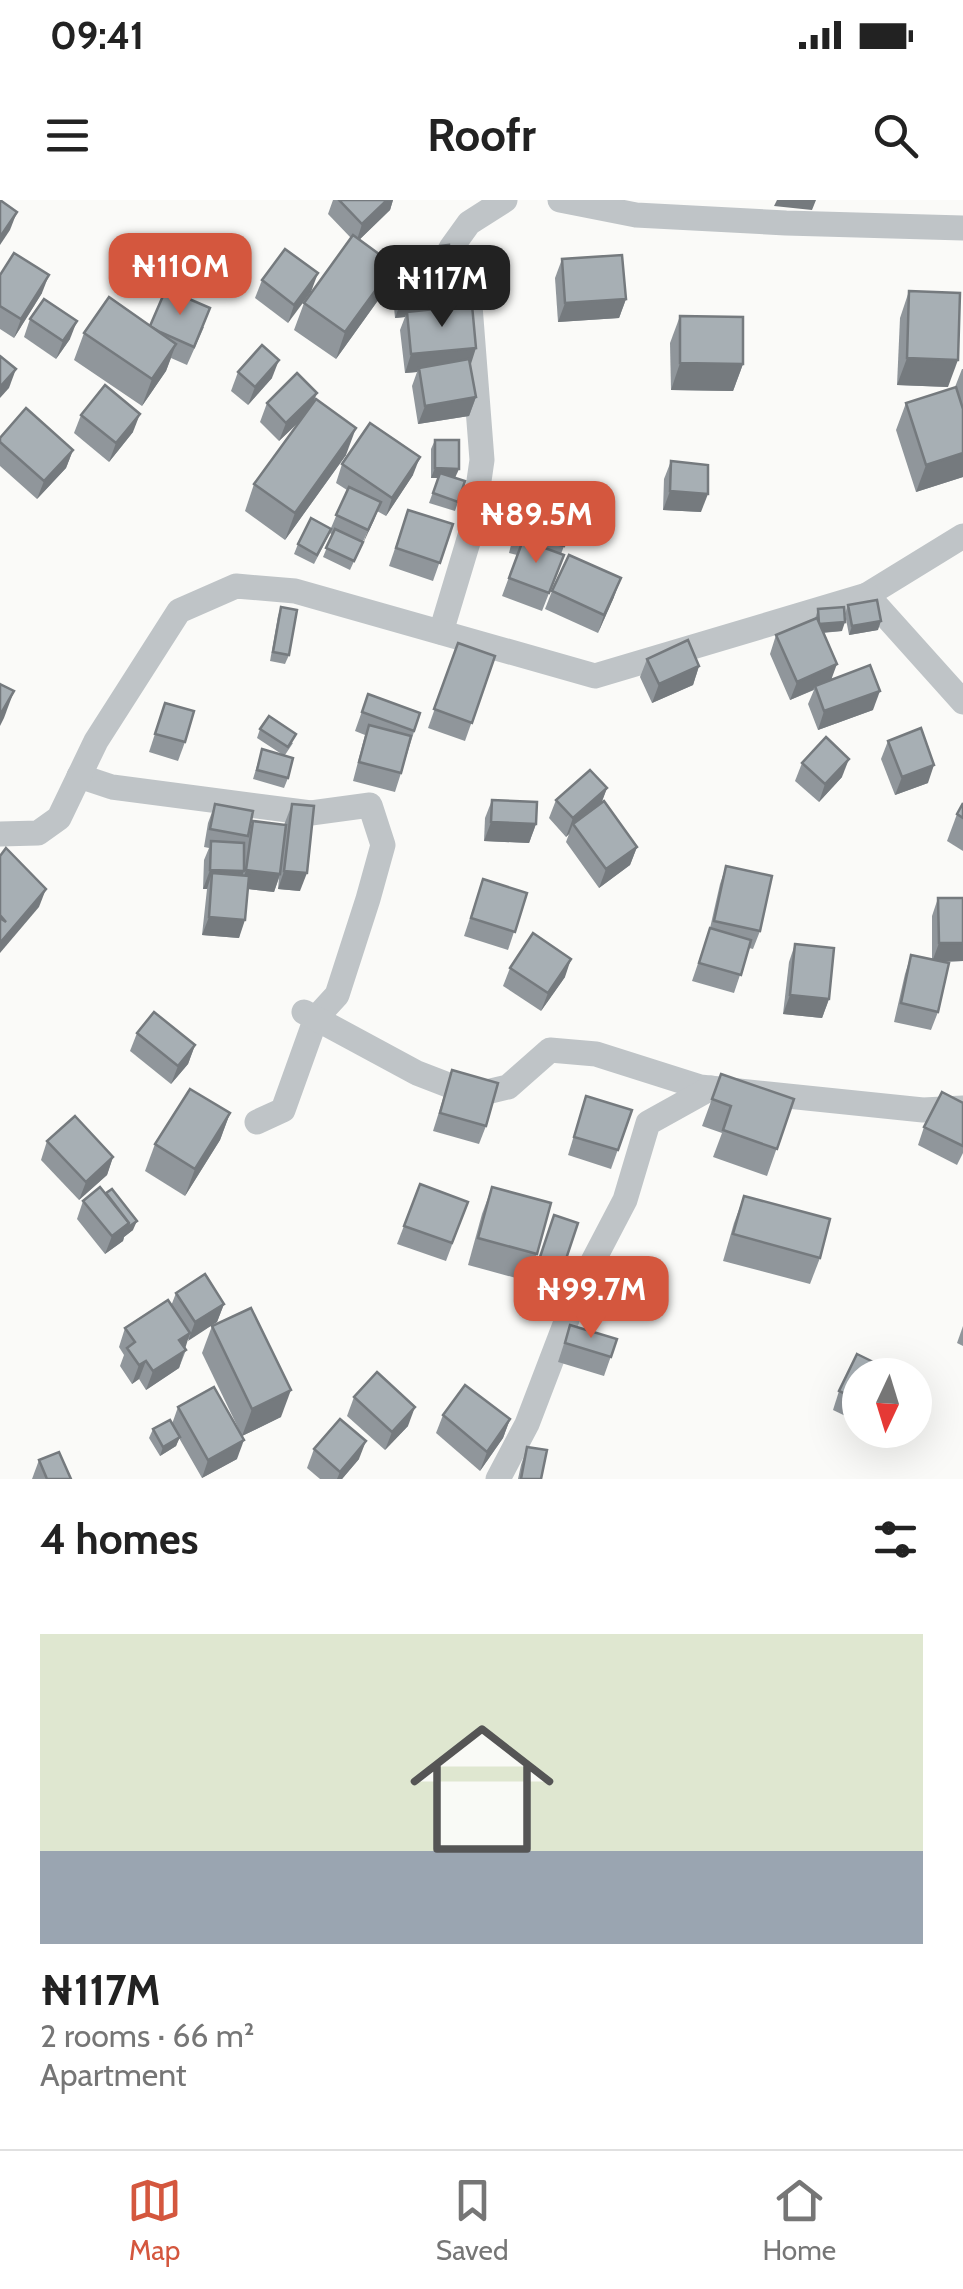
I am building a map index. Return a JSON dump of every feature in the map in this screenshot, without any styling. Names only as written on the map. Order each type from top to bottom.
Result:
[{"type":"street","points":[[441,632],[472,529],[482,460],[468,280],[452,248],[469,223],[504,200]]},
{"type":"street","points":[[560,200],[636,215],[786,224],[963,228]]},
{"type":"street","points":[[0,834],[38,833],[58,818],[96,742],[179,611],[236,586],[296,592],[596,676],[867,595],[963,536]]},
{"type":"street","points":[[867,595],[963,702]]},
{"type":"street","points":[[79,776],[112,787],[311,812],[370,805],[383,844],[337,994],[310,1014],[283,1110],[257,1122]]},
{"type":"street","points":[[310,1014],[417,1072],[474,1095],[508,1086],[550,1050],[596,1054],[711,1088],[923,1110],[963,1108]]},
{"type":"street","points":[[498,1479],[527,1424],[579,1288],[626,1200],[648,1122],[711,1088]]},
{"type":"building","points":[[0,200],[17,212],[0,237]]},
{"type":"building","points":[[339,200],[387,200],[362,224]]},
{"type":"building","points":[[353,235],[394,265],[345,332],[304,303]]},
{"type":"building","points":[[449,245],[454,294],[402,299],[397,251]]},
{"type":"building","points":[[285,249],[318,273],[294,305],[262,280]]},
{"type":"building","points":[[14,253],[49,275],[21,319],[0,306],[0,275]]},
{"type":"building","points":[[622,255],[626,299],[565,303],[562,259]]},
{"type":"building","points":[[166,289],[210,308],[194,347],[150,326]]},
{"type":"building","points":[[909,291],[960,293],[958,360],[907,358]]},
{"type":"building","points":[[109,297],[176,344],[152,379],[84,333]]},
{"type":"building","points":[[44,299],[77,321],[63,341],[30,319]]},
{"type":"building","points":[[472,305],[476,348],[411,354],[407,312]]},
{"type":"building","points":[[680,316],[743,317],[743,364],[680,363]]},
{"type":"building","points":[[262,345],[279,360],[255,387],[238,372]]},
{"type":"building","points":[[0,356],[16,369],[0,387]]},
{"type":"building","points":[[469,359],[476,397],[425,406],[419,368]]},
{"type":"building","points":[[297,373],[317,393],[286,423],[267,403]]},
{"type":"building","points":[[105,385],[140,414],[116,443],[81,415]]},
{"type":"building","points":[[956,387],[963,409],[963,453],[926,465],[906,403]]},
{"type":"building","points":[[316,399],[356,428],[295,513],[254,484]]},
{"type":"building","points":[[26,408],[73,450],[44,481],[0,442]]},
{"type":"building","points":[[370,423],[420,457],[392,498],[342,464]]},
{"type":"building","points":[[435,440],[459,440],[459,469],[435,468]]},
{"type":"building","points":[[671,461],[708,465],[708,494],[670,491]]},
{"type":"building","points":[[440,473],[465,481],[458,502],[433,493]]},
{"type":"building","points":[[349,487],[381,502],[368,530],[336,515]]},
{"type":"building","points":[[526,491],[575,502],[564,546],[515,535]]},
{"type":"building","points":[[408,510],[453,524],[440,563],[396,548]]},
{"type":"building","points":[[311,518],[331,529],[317,555],[298,544]]},
{"type":"building","points":[[335,529],[363,542],[354,561],[326,548]]},
{"type":"building","points":[[523,540],[564,555],[549,593],[509,578]]},
{"type":"building","points":[[569,555],[621,578],[604,615],[552,591]]},
{"type":"building","points":[[877,600],[881,621],[852,626],[848,605]]},
{"type":"building","points":[[281,607],[297,610],[289,655],[273,652]]},
{"type":"building","points":[[844,607],[845,622],[819,624],[818,609]]},
{"type":"building","points":[[817,618],[837,664],[797,682],[776,635]]},
{"type":"building","points":[[688,640],[699,666],[659,684],[647,659]]},
{"type":"building","points":[[458,643],[495,656],[472,723],[434,709]]},
{"type":"building","points":[[870,665],[880,691],[824,711],[815,686]]},
{"type":"building","points":[[0,684],[14,691],[0,715]]},
{"type":"building","points":[[368,694],[420,713],[414,731],[362,712]]},
{"type":"building","points":[[165,703],[194,711],[185,742],[155,734]]},
{"type":"building","points":[[269,716],[296,734],[288,747],[260,729]]},
{"type":"building","points":[[369,725],[411,736],[401,773],[359,762]]},
{"type":"building","points":[[921,728],[934,765],[902,777],[888,741]]},
{"type":"building","points":[[826,737],[849,759],[825,784],[802,763]]},
{"type":"building","points":[[262,749],[293,758],[288,778],[257,770]]},
{"type":"building","points":[[590,770],[607,788],[573,818],[556,800]]},
{"type":"building","points":[[492,800],[537,802],[536,824],[491,822]]},
{"type":"building","points":[[604,801],[637,847],[606,869],[573,824]]},
{"type":"building","points":[[215,804],[253,811],[248,836],[210,829]]},
{"type":"building","points":[[292,804],[314,806],[307,873],[284,871]]},
{"type":"building","points":[[253,821],[286,825],[280,874],[246,870]]},
{"type":"building","points":[[211,841],[244,843],[244,871],[210,870]]},
{"type":"building","points":[[6,848],[46,889],[0,943],[0,918],[6,922],[0,915],[0,856]]},
{"type":"building","points":[[726,866],[772,876],[760,931],[714,921]]},
{"type":"building","points":[[212,873],[249,876],[245,920],[209,917]]},
{"type":"building","points":[[483,879],[527,893],[515,932],[471,918]]},
{"type":"building","points":[[938,898],[963,898],[963,943],[939,943]]},
{"type":"building","points":[[710,928],[751,940],[741,975],[699,963]]},
{"type":"building","points":[[533,933],[571,959],[548,993],[510,968]]},
{"type":"building","points":[[795,944],[834,948],[829,999],[790,995]]},
{"type":"building","points":[[911,955],[949,963],[938,1012],[901,1003]]},
{"type":"building","points":[[154,1012],[195,1045],[178,1066],[137,1033]]},
{"type":"building","points":[[452,1070],[498,1083],[486,1126],[440,1113]]},
{"type":"building","points":[[721,1074],[794,1099],[777,1149],[723,1130],[731,1106],[712,1099]]},
{"type":"building","points":[[190,1089],[230,1113],[195,1169],[155,1144]]},
{"type":"building","points":[[942,1092],[963,1103],[963,1146],[924,1127]]},
{"type":"building","points":[[586,1096],[632,1110],[618,1150],[574,1137]]},
{"type":"building","points":[[75,1116],[113,1157],[86,1182],[47,1141]]},
{"type":"building","points":[[420,1184],[468,1202],[452,1243],[404,1226]]},
{"type":"building","points":[[100,1187],[129,1223],[112,1236],[83,1201]]},
{"type":"building","points":[[492,1187],[551,1203],[537,1254],[478,1238]]},
{"type":"building","points":[[112,1189],[137,1221],[127,1228],[129,1223],[106,1193]]},
{"type":"building","points":[[744,1196],[830,1219],[820,1258],[733,1234]]},
{"type":"building","points":[[554,1215],[578,1223],[561,1274],[537,1266]]},
{"type":"building","points":[[205,1274],[224,1304],[195,1322],[176,1293]]},
{"type":"building","points":[[168,1300],[190,1333],[179,1340],[186,1350],[153,1371],[146,1361],[139,1365],[127,1348],[135,1342],[125,1328]]},
{"type":"building","points":[[251,1308],[291,1390],[252,1409],[212,1326]]},
{"type":"building","points":[[570,1325],[617,1339],[611,1357],[565,1343]]},
{"type":"building","points":[[377,1372],[415,1407],[392,1432],[354,1397]]},
{"type":"building","points":[[465,1385],[510,1419],[487,1452],[443,1415]]},
{"type":"building","points":[[214,1387],[244,1440],[208,1460],[178,1407]]},
{"type":"building","points":[[340,1419],[366,1441],[340,1472],[314,1449]]},
{"type":"building","points":[[170,1420],[180,1437],[163,1447],[153,1429]]},
{"type":"building","points":[[527,1447],[547,1450],[541,1479],[521,1479]]},
{"type":"building","points":[[59,1452],[71,1479],[47,1479],[39,1460]]}]
